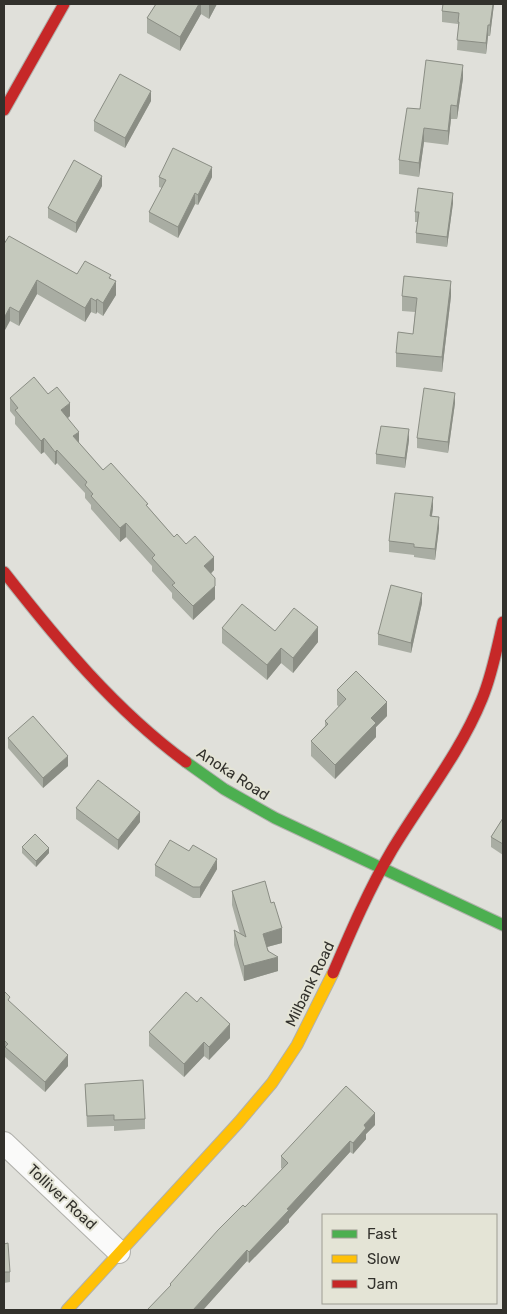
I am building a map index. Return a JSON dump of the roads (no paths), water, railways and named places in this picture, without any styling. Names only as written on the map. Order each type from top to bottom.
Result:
[{"type":"street","points":[[4,110],[64,4]]},
{"type":"street","name":"Anoka Road","points":[[4,572],[45,625],[92,678],[156,739],[208,778],[275,819],[503,925]]},
{"type":"street","name":"Milbank Road","points":[[67,1310],[248,1112],[282,1068],[313,1017],[381,868],[410,818],[451,758],[478,708],[492,670],[503,622]]},
{"type":"street","name":"Tolliver Road","points":[[4,1143],[119,1252]]}]
